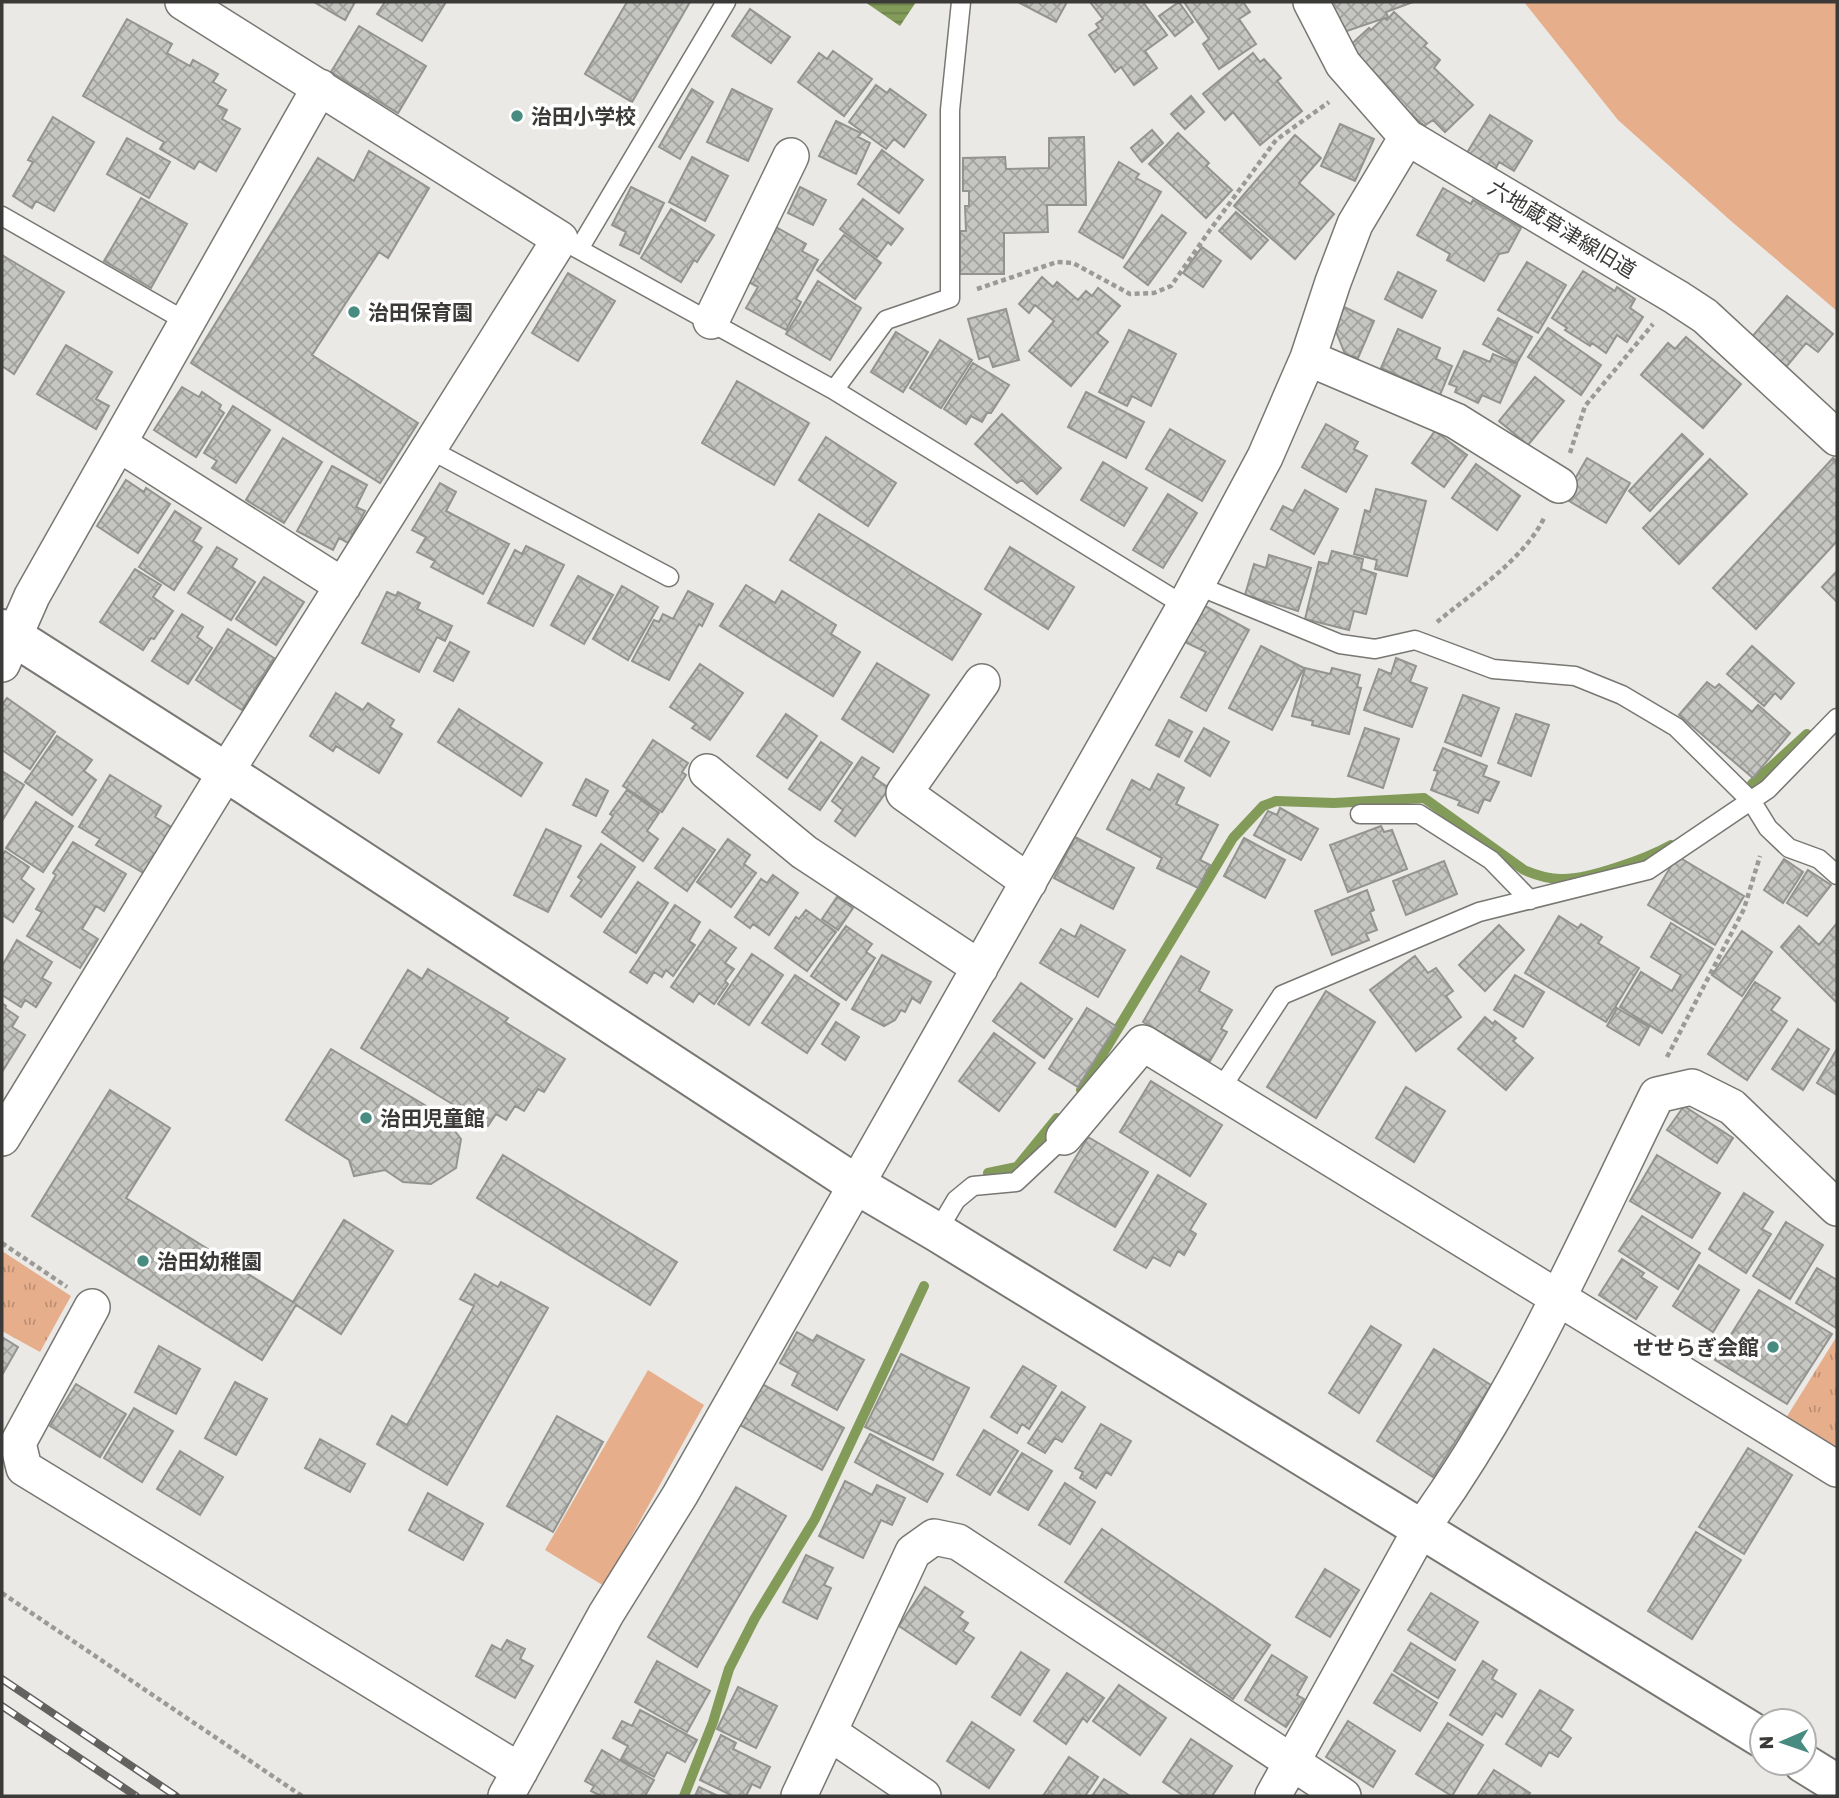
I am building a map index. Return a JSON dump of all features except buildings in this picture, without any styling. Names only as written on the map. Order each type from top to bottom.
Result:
[{"type":"street","points":[[2,1138],[226,772],[429,449],[569,244],[183,2]]},
{"type":"street","name":"六地蔵草津線旧道","points":[[1311,2],[1342,64],[1407,137],[1676,296],[1705,316],[1837,438]]},
{"type":"street","points":[[320,87],[6,643],[226,772],[857,1185],[1748,1729]]},
{"type":"street","points":[[92,1307],[18,1443],[24,1468],[513,1784],[606,1614],[680,1495],[1191,595],[1265,457],[1308,358],[1332,282],[1355,224],[1407,137]]},
{"type":"street","points":[[711,321],[792,156]]},
{"type":"street","points":[[1308,358],[1456,421],[1559,485]]},
{"type":"street","points":[[119,444],[343,586]]},
{"type":"street","points":[[982,682],[904,793],[1029,882]]},
{"type":"street","points":[[707,772],[804,852],[979,968]]},
{"type":"street","points":[[1064,1137],[1143,1042],[1837,1469]]},
{"type":"street","points":[[1273,1796],[1421,1529],[1449,1490],[1516,1381],[1657,1095],[1692,1087],[1732,1107],[1837,1208]]},
{"type":"street","points":[[799,1796],[913,1552],[934,1537],[958,1542],[1343,1796]]},
{"type":"street","points":[[830,1732],[923,1796]]},
{"type":"street","points":[[1818,1772],[1837,1784]]},
{"type":"lane","points":[[726,2],[569,244],[834,390],[1191,595],[1340,644],[1375,649],[1415,640],[1493,668],[1575,676],[1622,695],[1676,727],[1752,802],[1768,828],[1788,848],[1819,859],[1837,876]]},
{"type":"lane","points":[[834,390],[887,320],[950,298],[950,110],[961,2]]},
{"type":"lane","points":[[2,216],[187,322]]},
{"type":"lane","points":[[429,449],[669,577]]},
{"type":"lane","points":[[1220,1090],[1282,995],[1479,912],[1648,870],[1752,802],[1837,718]]},
{"type":"lane","points":[[1360,814],[1419,814],[1491,860],[1530,900]]},
{"type":"lane","points":[[937,1232],[956,1200],[973,1186],[1016,1182],[1064,1137]]},
{"type":"path","points":[[950,298],[1057,262],[1073,262],[1130,294],[1154,293],[1171,286],[1276,141],[1358,81]]},
{"type":"path","points":[[1657,1095],[1668,1054],[1744,909],[1768,828]]},
{"type":"path","points":[[2,1243],[92,1307]]},
{"type":"path","points":[[2,1593],[302,1796]]},
{"type":"green space","points":[[1524,2],[1837,2],[1837,311],[1618,120]]},
{"type":"green space","points":[[2,1251],[71,1296],[40,1352],[2,1331]]},
{"type":"green space","points":[[1837,1336],[1837,1449],[1786,1418]]},
{"type":"green space","points":[[648,1370],[704,1405],[604,1586],[545,1550]]},
{"type":"shaded area","points":[[865,2],[916,2],[900,26]]},
{"type":"waterway","points":[[1752,784],[1807,734]]},
{"type":"waterway","points":[[1081,1090],[1233,838],[1263,806],[1276,801],[1334,803],[1424,798],[1524,870],[1556,879],[1602,872],[1671,845]]},
{"type":"waterway","points":[[988,1173],[1017,1167],[1057,1118]]},
{"type":"waterway","points":[[684,1796],[713,1722],[729,1669],[755,1618],[815,1519],[924,1286]]},
{"type":"railway","points":[[2,1679],[176,1796]]},
{"type":"railway","points":[[2,1706],[136,1796]]},
{"type":"place","name":"治田小学校","points":[[517,116]]},
{"type":"place","name":"治田保育園","points":[[354,312]]},
{"type":"place","name":"治田児童館","points":[[366,1118]]},
{"type":"place","name":"治田幼稚園","points":[[143,1261]]},
{"type":"place","name":"せせらぎ会館","points":[[1773,1347]]}]
